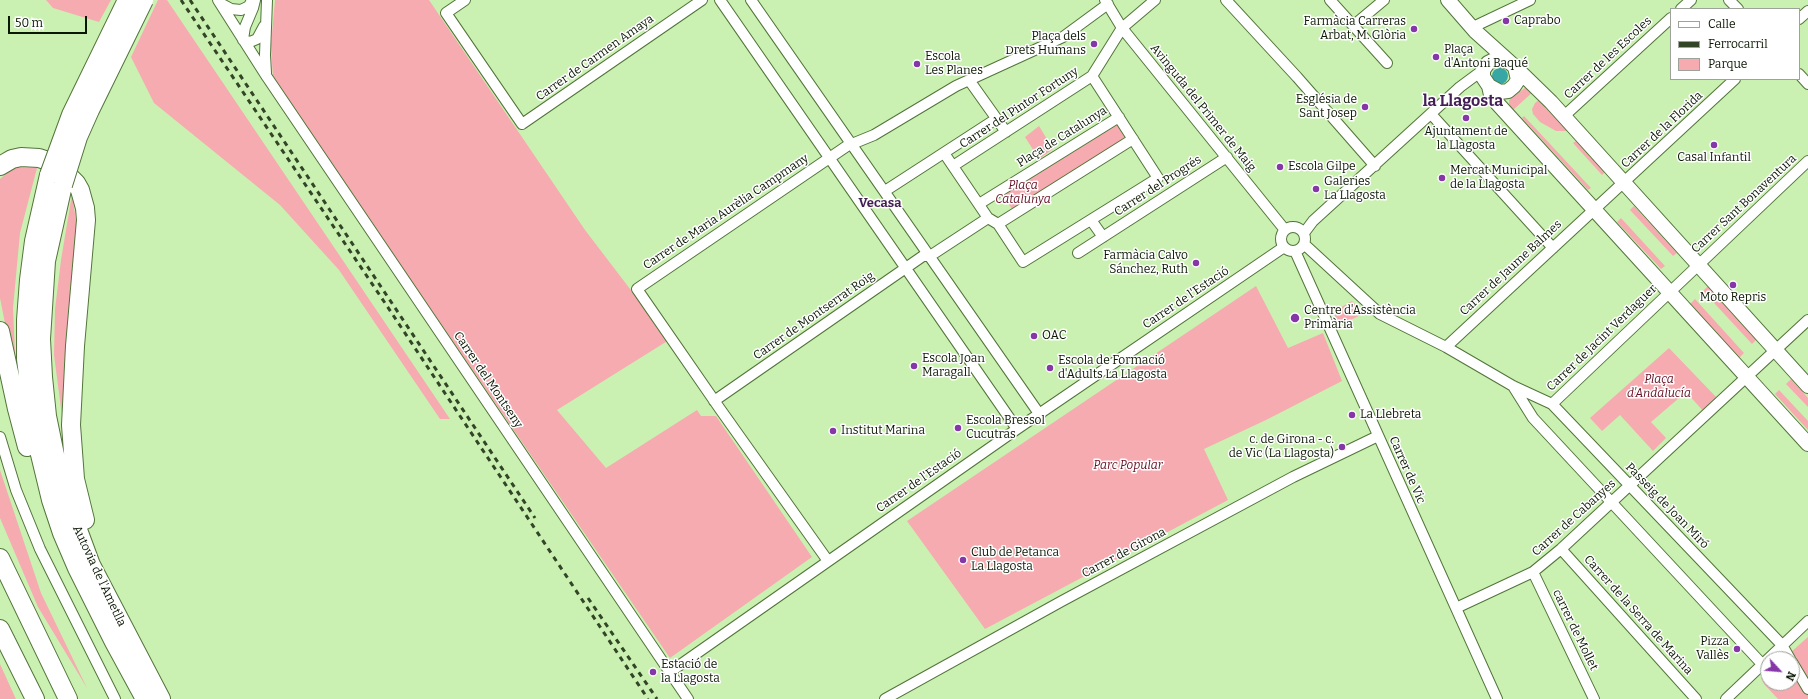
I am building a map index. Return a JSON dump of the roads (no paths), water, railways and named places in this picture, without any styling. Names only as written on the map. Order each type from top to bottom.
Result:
[{"type":"highway","points":[[62,533],[44,476],[30,399],[26,359],[26,320],[29,280],[34,241],[56,180],[71,115],[127,0]]},
{"type":"highway","points":[[56,180],[144,0]]},
{"type":"highway","points":[[0,166],[12,159],[21,157],[39,158],[48,161],[63,170],[76,183],[85,208],[86,220],[72,391],[72,451],[75,478],[85,522],[115,612]]},
{"type":"highway","name":"Autovia de l'Ametlla","points":[[56,180],[54,222],[46,261],[41,340],[47,416],[64,492],[91,565],[161,699]]},
{"type":"highway","points":[[0,331],[17,409],[32,463],[95,607],[145,699]]},
{"type":"highway","points":[[0,558],[68,699]]},
{"type":"highway","points":[[0,628],[35,699]]},
{"type":"main road","points":[[1448,0],[1481,41],[1485,66],[1483,77],[1489,86],[1491,95],[1808,444]]},
{"type":"main road","points":[[1473,30],[1512,64],[1551,102],[1808,386]]},
{"type":"main road","points":[[1485,66],[1496,59],[1512,64]]},
{"type":"main road","points":[[1489,86],[1500,92],[1508,91],[1514,86],[1518,80],[1512,64]]},
{"type":"street","name":"Carrer del Montseny","points":[[219,1],[225,7],[236,10],[245,8],[254,0]]},
{"type":"street","name":"Carrer del Montseny","points":[[243,39],[254,0]]},
{"type":"street","name":"Carrer del Montseny","points":[[267,0],[265,63],[267,76]]},
{"type":"street","name":"Carrer de Carmen Amaya","points":[[465,0],[446,14],[522,124],[702,0]]},
{"type":"street","points":[[720,0],[1017,429]]},
{"type":"street","points":[[751,0],[1040,414]]},
{"type":"street","name":"Carrer del Pintor Fortuny","points":[[953,166],[1092,76],[1122,28],[1155,0]]},
{"type":"street","points":[[1226,0],[1297,77],[1375,166]]},
{"type":"street","points":[[1330,0],[1387,63]]},
{"type":"street","points":[[1354,25],[1384,0]]},
{"type":"street","points":[[1473,30],[1530,0]]},
{"type":"street","points":[[1682,8],[1691,0]]},
{"type":"street","points":[[1729,0],[1737,8]]},
{"type":"street","name":"Carrer del Montseny","points":[[219,1],[267,76],[688,699]]},
{"type":"street","name":"Carrer de Maria Aurèlia Campmany","points":[[714,401],[637,289],[829,157],[852,144],[874,135],[956,86],[1063,37],[1106,2]]},
{"type":"street","name":"Avinguda del Primer de Maig","points":[[1106,2],[1122,28],[1285,230]]},
{"type":"street","points":[[1800,18],[1808,11]]},
{"type":"street","name":"Carrer del Montseny","points":[[243,39],[250,42],[257,39],[262,31],[266,18]]},
{"type":"street","name":"Carrer de les Escoles","points":[[1563,117],[1670,19]]},
{"type":"street","points":[[1304,233],[1295,227],[1285,230],[1281,238],[1284,247],[1288,250],[1295,251],[1304,244],[1304,233],[1313,221],[1375,166],[1469,78],[1485,66]]},
{"type":"street","points":[[1800,75],[1808,84]]},
{"type":"street","points":[[944,152],[988,218],[998,224],[1133,139],[1092,76]]},
{"type":"street","points":[[969,80],[1006,132]]},
{"type":"street","name":"Carrer de la Florida","points":[[1594,209],[1735,80]]},
{"type":"street","points":[[1431,114],[1553,248]]},
{"type":"street","name":"Plaça de Catalunya","points":[[979,204],[1119,117]]},
{"type":"street","name":"Carrer del Pintor Fortuny","points":[[885,191],[996,119]]},
{"type":"street","name":"Carrer del Progrés","points":[[998,224],[1023,262],[1092,220],[1158,178],[1133,139]]},
{"type":"street","name":"Carrer del Progrés","points":[[1078,253],[1227,157]]},
{"type":"street","name":"Carrer Sant Bonaventura","points":[[1670,291],[1808,162]]},
{"type":"street","name":"Carrer de Jaume Balmes","points":[[1446,347],[1594,209]]},
{"type":"street","name":"Carrer de Montserrat Roig","points":[[714,401],[923,256],[930,256],[988,218]]},
{"type":"street","points":[[1092,220],[1103,237]]},
{"type":"street","name":"Passeig de Joan Miró","points":[[1304,244],[1380,314],[1446,347],[1513,386],[1552,404],[1782,645],[1785,651]]},
{"type":"street","name":"Carrer de l'Estació","points":[[670,672],[1017,429],[1284,247]]},
{"type":"street","name":"Carrer de Vic","points":[[1295,251],[1497,699]]},
{"type":"street","name":"Carrer de Jacint Verdaguer","points":[[1552,404],[1670,291]]},
{"type":"street","name":"Carrer de Cabanyes","points":[[1456,608],[1533,572],[1561,549],[1808,320]]},
{"type":"street","name":"Passeig de Joan Miró","points":[[1513,386],[1533,418],[1760,662]]},
{"type":"street","points":[[714,401],[828,561]]},
{"type":"street","name":"Carrer de Girona","points":[[885,699],[1068,597],[1286,480],[1378,436]]},
{"type":"street","points":[[0,437],[16,490],[40,549],[115,699]]},
{"type":"street","name":"Carrer de la Serra de Marina","points":[[1561,549],[1696,699]]},
{"type":"street","name":"carrer de Mollet","points":[[1533,572],[1594,699]]},
{"type":"street","points":[[1776,651],[1808,621]]},
{"type":"street","points":[[1726,699],[1760,666]]},
{"type":"street","points":[[1800,676],[1808,690]]},
{"type":"water","points":[[1497,68],[1503,68],[1508,73],[1506,82],[1503,84],[1497,84],[1492,79],[1492,73]]},
{"type":"railway","points":[[181,0],[387,306],[648,699]]},
{"type":"railway","points":[[190,0],[535,518]]},
{"type":"railway","points":[[588,598],[657,699]]},
{"type":"place","name":"Caprabo","points":[[1506,21]]},
{"type":"place","name":"Farmàcia Carreras Arbat, M. Glòria","points":[[1414,29]]},
{"type":"place","name":"Plaça dels Drets Humans","points":[[1094,44]]},
{"type":"place","name":"Plaça d'Antoni Baqué","points":[[1436,57]]},
{"type":"place","name":"Escola Les Planes","points":[[917,64]]},
{"type":"place","name":"Església de Sant Josep","points":[[1365,107]]},
{"type":"place","name":"Ajuntament de la Llagosta","points":[[1466,118]]},
{"type":"place","name":"Casal Infantil","points":[[1714,145]]},
{"type":"place","name":"Escola Gilpe","points":[[1280,167]]},
{"type":"place","name":"Mercat Municipal de la Llagosta","points":[[1442,178]]},
{"type":"place","name":"Galeries La Llagosta","points":[[1316,189]]},
{"type":"place","name":"Farmàcia Calvo Sánchez, Ruth","points":[[1196,263]]},
{"type":"place","name":"Moto Repris","points":[[1733,285]]},
{"type":"place","name":"Centre d'Assistència Primària","points":[[1295,318]]},
{"type":"place","name":"OAC","points":[[1034,336]]},
{"type":"place","name":"Escola Joan Maragall","points":[[914,366]]},
{"type":"place","name":"Escola de Formació d'Adults La Llagosta","points":[[1050,368]]},
{"type":"place","name":"La Llebreta","points":[[1352,415]]},
{"type":"place","name":"Escola Bressol Cucutras","points":[[958,428]]},
{"type":"place","name":"Institut Marina","points":[[833,431]]},
{"type":"place","name":"c. de Girona - c. de Vic (La Llagosta)","points":[[1342,447]]},
{"type":"place","name":"Club de Petanca La Llagosta","points":[[963,560]]},
{"type":"place","name":"Pizza Vallès","points":[[1737,649]]},
{"type":"place","name":"Estació de la Llagosta","points":[[653,672]]},
{"type":"district","name":"la Llagosta","points":[[1463,102]]},
{"type":"district","name":"Vecasa","points":[[880,203]]},
{"type":"park label","name":"Plaça Catalunya","points":[[1023,193]]},
{"type":"park label","name":"Plaça d'Andalucía","points":[[1659,387]]},
{"type":"park label","name":"Parc Popular","points":[[1128,466]]}]
